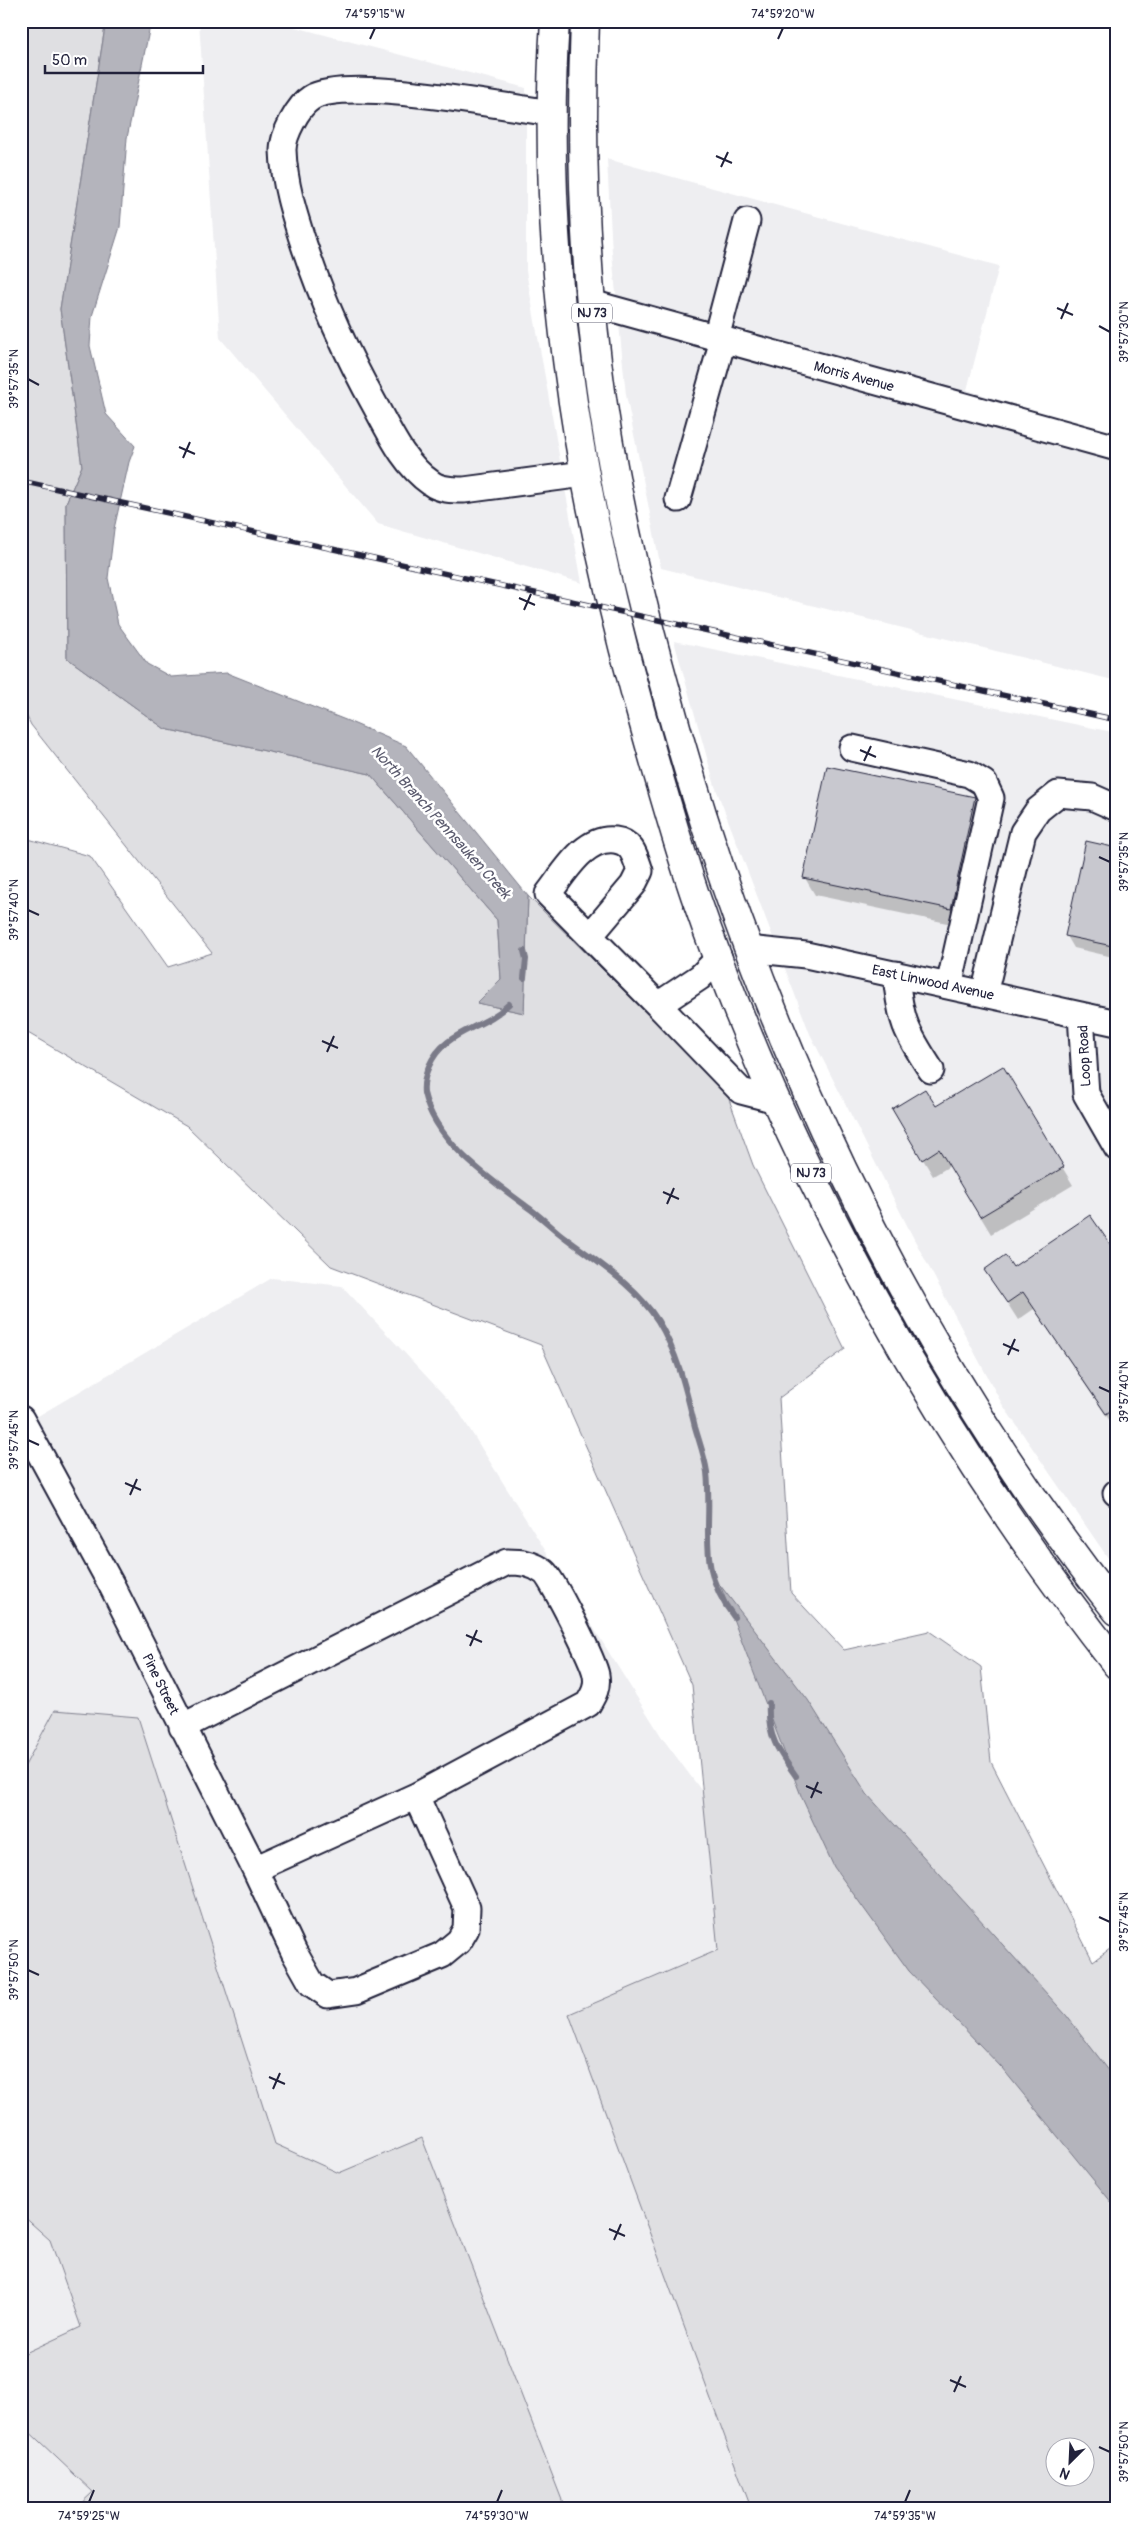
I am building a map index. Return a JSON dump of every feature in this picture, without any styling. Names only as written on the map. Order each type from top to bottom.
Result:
[{"type":"highway","name":"NJ 73","points":[[555,21],[550,113],[562,320],[584,474],[618,628],[656,768],[696,898],[776,1100],[856,1264],[934,1400],[1012,1522],[1117,1665]]},
{"type":"highway","name":"NJ 73","points":[[585,21],[582,165],[591,303],[612,465],[643,607],[704,826],[748,950],[787,1049],[823,1128],[886,1256],[923,1324],[1002,1454],[1046,1518],[1117,1611]]},
{"type":"street","points":[[550,113],[378,90],[341,90],[311,98],[292,120],[283,148],[290,201],[323,301],[358,374],[403,456],[432,484],[445,489],[464,490],[584,474]]},
{"type":"street","points":[[678,499],[747,221]]},
{"type":"street","name":"Morris Avenue","points":[[591,303],[1117,448]]},
{"type":"street","points":[[852,748],[968,774],[984,783],[991,798],[949,986]]},
{"type":"street","points":[[984,994],[1023,832],[1038,810],[1058,794],[1092,797],[1117,808]]},
{"type":"street","points":[[590,936],[741,1091],[776,1100]]},
{"type":"street","name":"East Linwood Avenue","points":[[748,950],[792,952],[1117,1023]]},
{"type":"street","points":[[658,1004],[700,977],[719,958]]},
{"type":"street","points":[[896,974],[899,1009],[910,1038],[932,1070]]},
{"type":"street","name":"Loop Road","points":[[1082,1015],[1086,1094],[1117,1148]]},
{"type":"street","name":"Pine Street","points":[[21,1419],[112,1586],[255,1868],[294,1952],[312,1984],[328,1995],[356,1991],[442,1955],[459,1941],[466,1930],[467,1908],[416,1796]]},
{"type":"street","points":[[182,1727],[507,1562],[527,1562],[545,1572],[562,1599],[596,1674],[596,1692],[588,1704],[416,1796],[255,1868]]},
{"type":"shaded area","points":[[21,21],[108,21],[105,27],[60,309],[82,466],[66,503],[67,658],[165,729],[370,774],[497,920],[501,979],[477,1003],[524,1013],[528,896],[726,1091],[753,1165],[845,1349],[779,1398],[791,1593],[844,1650],[929,1631],[981,1667],[991,1762],[1093,1961],[1117,1944],[1117,2508],[751,2508],[569,2014],[718,1950],[692,1685],[541,1345],[331,1266],[187,1126],[21,1029],[21,837],[90,856],[168,967],[212,953],[31,725],[21,705]]},
{"type":"shaded area","points":[[199,21],[272,21],[526,88],[526,271],[582,583],[378,524],[220,338]]},
{"type":"shaded area","points":[[607,159],[999,266],[967,390],[1117,437],[1117,681],[661,568],[626,395],[612,253]]},
{"type":"shaded area","points":[[674,641],[1117,733],[1117,1571],[1002,1404],[914,1239],[810,1034],[715,786]]},
{"type":"shaded area","points":[[272,1278],[342,1286],[457,1409],[663,1739],[789,1908],[1051,2436],[1046,2436],[1046,2486],[1059,2486],[1065,2508],[21,2508],[21,1426]]},
{"type":"shaded area","points":[[55,1710],[138,1717],[275,2144],[339,2173],[422,2138],[565,2508],[76,2508],[93,2492],[21,2424],[21,2355],[81,2327],[50,2240],[21,2214],[21,1773]]},
{"type":"water","points":[[108,21],[151,21],[127,138],[120,227],[92,316],[90,346],[106,414],[135,446],[129,462],[114,529],[108,578],[118,624],[147,664],[171,677],[227,673],[406,746],[528,896],[524,1013],[477,1003],[501,979],[497,920],[370,774],[165,729],[67,658],[66,503],[82,466],[60,309],[105,27]]},
{"type":"water","points":[[720,1585],[808,1700],[867,1794],[1066,2015],[1117,2081],[1117,2209],[1002,2068],[909,1971],[834,1867],[802,1798]]},
{"type":"building","points":[[827,766],[975,797],[951,909],[803,878]]},
{"type":"building","points":[[1086,841],[1117,848],[1117,947],[1065,936]]},
{"type":"building","points":[[1003,1066],[1064,1167],[980,1217],[939,1149],[922,1160],[892,1109],[925,1089],[936,1106]]},
{"type":"building","points":[[1090,1215],[1117,1254],[1117,1406],[1106,1414],[1023,1292],[1007,1303],[984,1270],[1005,1255],[1013,1267]]},
{"type":"waterway","name":"North Branch Pennsauken Creek","points":[[524,951],[526,959],[524,978]]},
{"type":"waterway","name":"North Branch Pennsauken Creek","points":[[509,1004],[488,1020],[454,1037],[436,1054],[424,1082],[424,1093],[430,1111],[451,1143],[480,1171],[625,1284],[637,1295],[658,1321],[671,1346],[681,1372],[707,1472],[708,1547],[714,1581],[722,1599],[734,1617]]},
{"type":"waterway","name":"North Branch Pennsauken Creek","points":[[769,1703],[772,1734],[779,1751],[796,1776]]},
{"type":"railway","points":[[21,481],[1117,720]]}]
